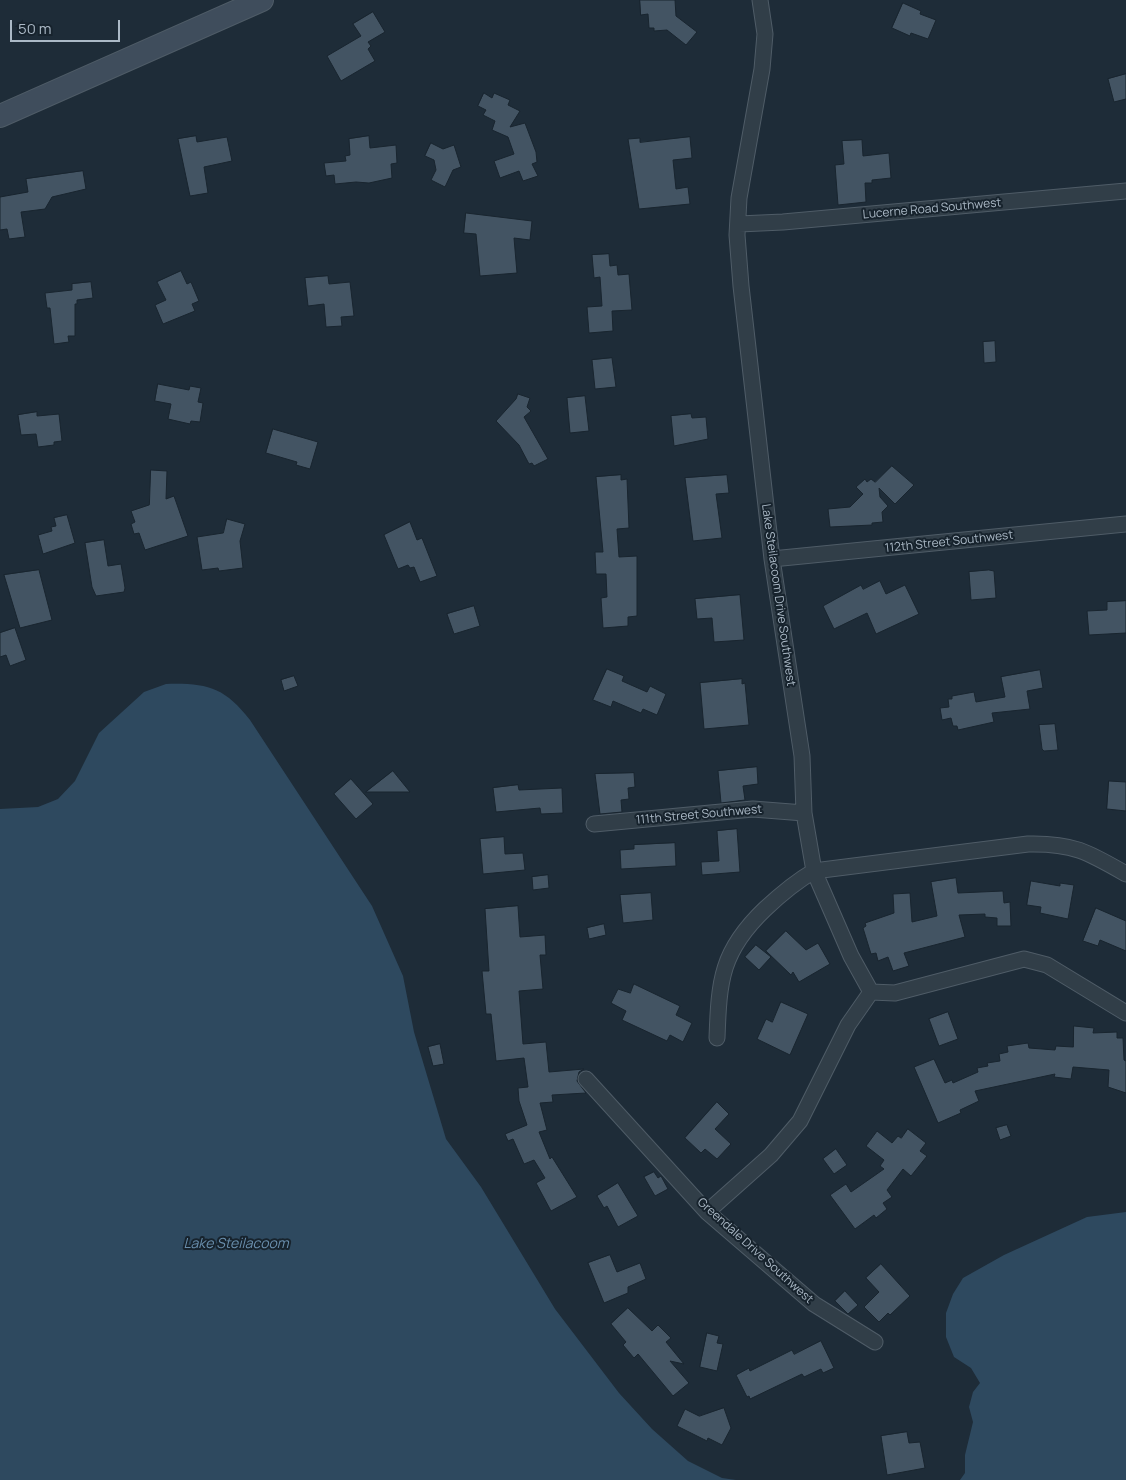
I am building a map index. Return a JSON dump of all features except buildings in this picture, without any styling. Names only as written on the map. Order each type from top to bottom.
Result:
[{"type":"main road","points":[[0,116],[262,0]]},
{"type":"street","name":"Lake Steilacoom Drive Southwest","points":[[760,0],[764,34],[762,69],[739,198],[737,235],[741,286],[772,559],[802,756],[804,813],[814,871],[851,956],[871,992]]},
{"type":"street","name":"Lucerne Road Southwest","points":[[738,224],[783,222],[1126,191]]},
{"type":"street","name":"112th Street Southwest","points":[[772,559],[1126,524]]},
{"type":"street","name":"111th Street Southwest","points":[[594,824],[753,809],[804,813]]},
{"type":"street","points":[[717,1038],[721,979],[734,944],[749,925],[790,885],[814,871],[1028,844],[1057,843],[1090,853],[1126,874]]},
{"type":"street","points":[[708,1212],[771,1155],[800,1121],[848,1025],[871,992],[895,993],[1024,959],[1047,965],[1126,1013]]},
{"type":"street","name":"Greendale Drive Southwest","points":[[586,1079],[708,1212],[814,1304],[875,1342]]},
{"type":"water","name":"Lake Steilacoom","points":[[166,684],[204,686],[214,689],[232,700],[241,709],[372,906],[403,976],[414,1032],[446,1139],[481,1187],[555,1309],[619,1393],[652,1429],[688,1461],[722,1478],[736,1480],[0,1480],[0,809],[38,807],[58,799],[75,781],[99,733],[144,692]]},
{"type":"water","points":[[1126,1212],[1126,1480],[960,1480],[965,1473],[965,1455],[973,1422],[969,1407],[973,1392],[980,1383],[971,1368],[954,1357],[946,1337],[946,1313],[953,1294],[963,1278],[1004,1255],[1087,1217]]}]
